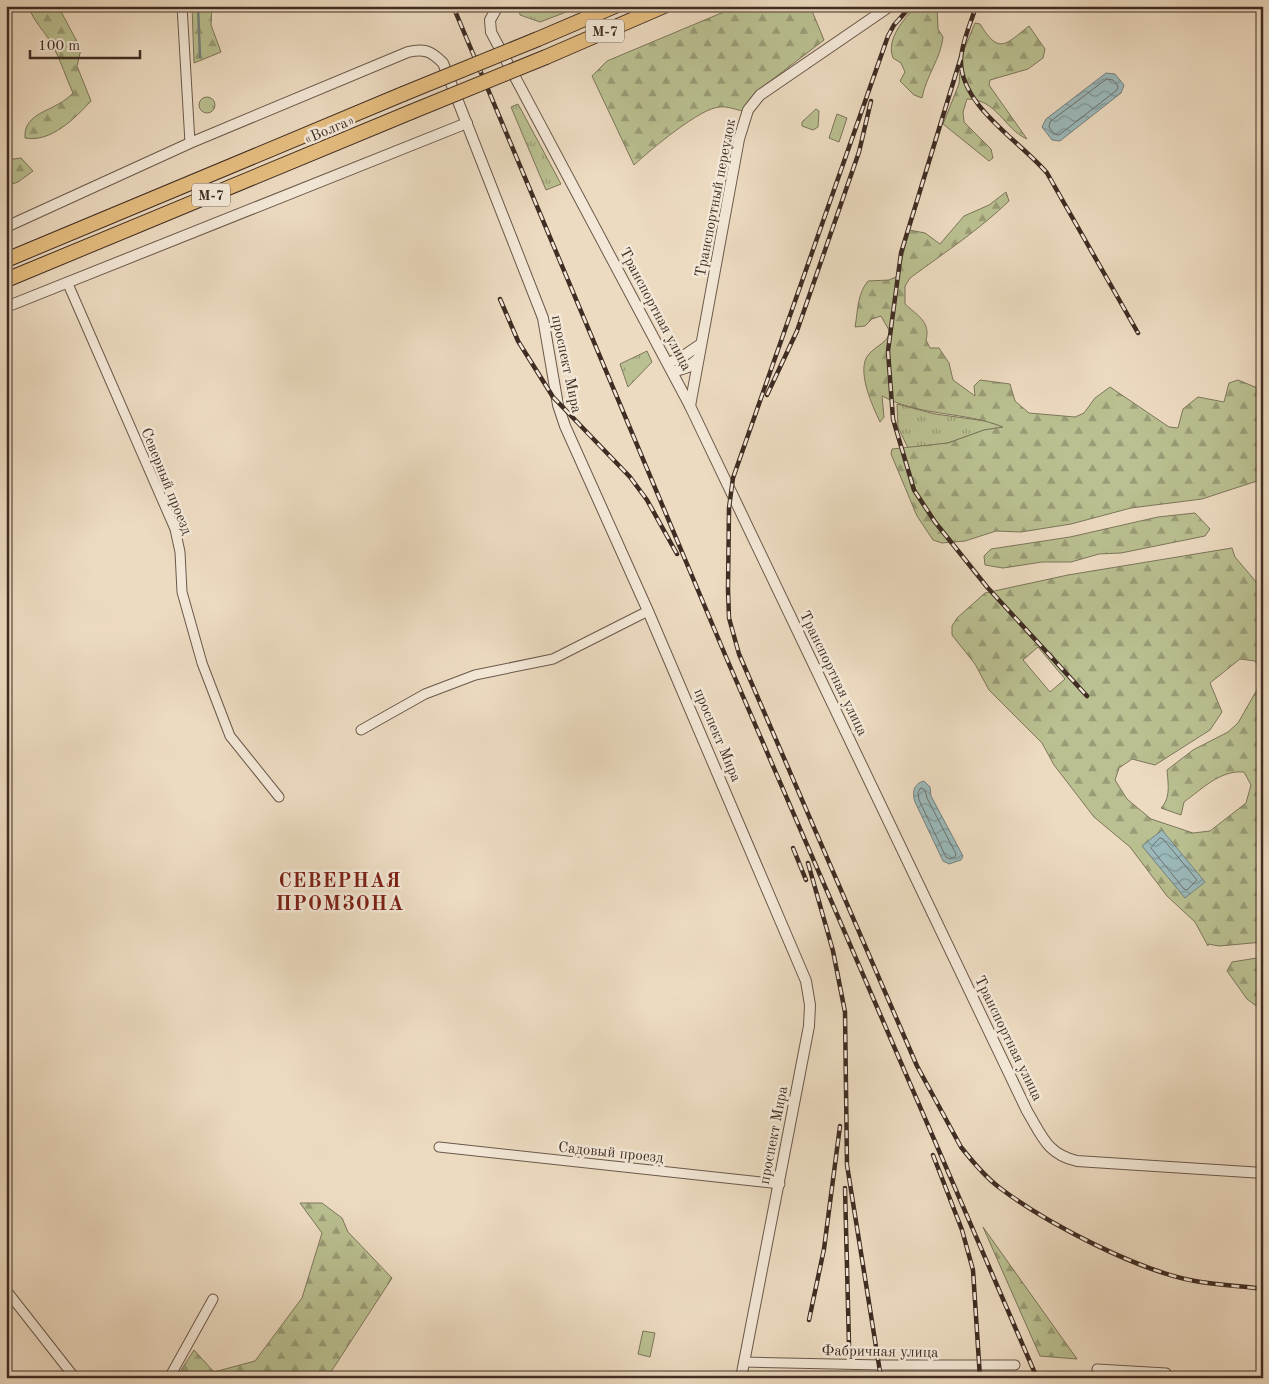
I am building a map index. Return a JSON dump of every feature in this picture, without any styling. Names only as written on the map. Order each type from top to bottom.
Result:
[{"type":"highway","name":"«Волга»","points":[[6,260],[615,6]]},
{"type":"highway","name":"«Волга»","points":[[6,280],[664,6]]},
{"type":"street","points":[[182,6],[190,143]]},
{"type":"street","name":"Транспортная улица","points":[[498,6],[490,20],[491,32],[522,93],[668,362],[1027,1111],[1049,1148],[1063,1158],[1077,1162],[1263,1174]]},
{"type":"street","name":"Транспортный переулок","points":[[690,406],[738,139],[748,110],[760,95],[890,6]]},
{"type":"street","name":"проспект Мира","points":[[6,226],[190,143],[408,52],[418,50],[430,51],[443,63],[543,318],[558,405],[565,426],[648,611],[806,981],[810,1004],[809,1026],[741,1378]]},
{"type":"street","points":[[7,307],[467,123]]},
{"type":"street","name":"Северный проезд","points":[[68,284],[175,529],[180,552],[182,592],[202,663],[230,736],[279,797]]},
{"type":"street","points":[[668,362],[682,357],[701,344]]},
{"type":"street","points":[[673,372],[688,367],[698,359]]},
{"type":"street","points":[[360,730],[425,694],[474,675],[553,659],[648,611]]},
{"type":"street","name":"Садовый проезд","points":[[439,1147],[780,1184]]},
{"type":"street","points":[[6,1290],[75,1378]]},
{"type":"street","points":[[168,1378],[213,1299]]},
{"type":"street","name":"Фабричная улица","points":[[744,1362],[1015,1365]]},
{"type":"street","points":[[1097,1369],[1166,1373],[1168,1378]]},
{"type":"green space","points":[[29,6],[58,6],[81,49],[77,66],[91,101],[62,128],[44,137],[35,139],[25,138],[29,122],[73,93],[53,46],[33,17]]},
{"type":"green space","points":[[192,6],[212,6],[211,25],[221,52],[194,63]]},
{"type":"green space","points":[[524,6],[582,6],[540,22],[520,15],[519,8]]},
{"type":"green space","points":[[738,6],[810,6],[824,40],[760,89],[743,111],[720,107],[711,109],[688,122],[634,165],[592,76],[607,61]]},
{"type":"green space","points":[[916,6],[937,6],[938,29],[943,37],[942,45],[922,98],[914,95],[900,81],[905,72],[901,63],[893,58],[891,51],[897,30]]},
{"type":"green space","points":[[975,23],[980,24],[992,40],[1003,44],[1029,26],[1045,49],[1043,58],[1028,69],[990,80],[989,85],[1027,139],[1012,129],[986,104],[977,100],[967,99],[963,112],[964,122],[991,149],[993,158],[989,161],[943,124],[959,84],[961,57]]},
{"type":"green space","points":[[204,97],[210,97],[215,102],[213,111],[204,113],[199,108],[199,102]]},
{"type":"green space","points":[[518,104],[561,184],[546,190],[511,107]]},
{"type":"green space","points":[[816,109],[819,111],[818,127],[813,130],[802,126],[802,122]]},
{"type":"green space","points":[[837,114],[847,118],[839,142],[829,138]]},
{"type":"green space","points":[[21,158],[33,171],[18,182],[6,186],[6,160]]},
{"type":"green space","points":[[1006,192],[1009,201],[998,212],[910,278],[905,286],[905,304],[922,319],[927,328],[926,340],[930,348],[939,348],[949,363],[953,380],[975,396],[974,386],[980,380],[1010,384],[1015,401],[1029,413],[1075,417],[1084,413],[1095,398],[1110,387],[1169,427],[1178,428],[1183,409],[1198,397],[1224,402],[1229,383],[1238,380],[1263,388],[1263,479],[1202,499],[1131,508],[1071,524],[1021,532],[996,531],[965,541],[942,543],[933,540],[917,516],[891,454],[892,449],[948,443],[984,430],[1003,427],[973,418],[927,411],[897,403],[882,396],[884,417],[880,422],[867,388],[864,369],[865,361],[869,354],[884,342],[890,332],[881,316],[872,319],[865,326],[855,327],[858,303],[864,286],[868,281],[889,280],[898,276],[909,230],[925,233],[940,244],[964,216],[989,205]]},
{"type":"green space","points":[[647,351],[652,362],[628,387],[620,364]]},
{"type":"green space","points":[[897,404],[935,414],[986,421],[1004,427],[984,430],[948,443],[908,448],[898,427]]},
{"type":"green space","points":[[1195,513],[1210,529],[1205,536],[1121,553],[1099,554],[1071,562],[1042,562],[1003,568],[985,565],[984,556],[991,549],[1070,537],[1158,517]]},
{"type":"green space","points":[[1232,548],[1235,557],[1263,590],[1263,675],[1255,661],[1240,659],[1210,683],[1222,712],[1210,730],[1155,765],[1132,759],[1119,768],[1115,780],[1127,799],[1151,819],[1193,833],[1210,831],[1246,803],[1251,785],[1244,772],[1227,774],[1205,786],[1184,802],[1181,815],[1161,808],[1168,795],[1167,770],[1193,750],[1228,732],[1238,723],[1263,679],[1263,942],[1219,946],[1208,944],[1208,946],[1195,922],[1167,896],[1130,847],[1094,817],[1054,765],[1042,743],[989,690],[975,664],[952,635],[952,626],[957,618],[985,593],[1068,575]],"holes":[[[1038,647],[1065,679],[1050,692],[1023,660]]]},
{"type":"green space","points":[[1263,957],[1263,1004],[1255,1005],[1247,999],[1227,971],[1232,962]]},
{"type":"green space","points":[[300,1203],[322,1203],[342,1218],[348,1232],[392,1278],[327,1378],[176,1378],[194,1350],[214,1372],[255,1361],[302,1298],[322,1233]]},
{"type":"green space","points":[[983,1227],[1077,1359],[1040,1356]]},
{"type":"green space","points":[[643,1331],[655,1333],[650,1357],[638,1354]]},
{"type":"green space","points":[[1047,1372],[1084,1373],[1087,1378],[1050,1378]]},
{"type":"water","points":[[1106,73],[1115,74],[1124,85],[1121,93],[1060,141],[1052,140],[1042,127],[1046,119]]},
{"type":"water","points":[[924,781],[930,787],[931,796],[963,856],[961,860],[949,864],[943,861],[915,802],[914,789],[920,782]]},
{"type":"water","points":[[1162,830],[1205,882],[1185,898],[1142,846]]},
{"type":"waterway","points":[[198,6],[200,57]]},
{"type":"railway","points":[[453,6],[726,657],[1037,1378]]},
{"type":"railway","points":[[911,6],[894,25],[888,36],[733,478],[729,508],[729,618],[739,654],[917,1066],[961,1147],[989,1179],[1019,1202],[1093,1244],[1172,1276],[1212,1284],[1263,1289]]},
{"type":"railway","points":[[976,6],[965,39],[961,59],[963,76],[970,92],[993,121],[1047,173],[1138,333]]},
{"type":"railway","points":[[961,57],[901,253],[888,351],[893,419],[914,490],[935,522],[987,587],[1087,696]]},
{"type":"railway","points":[[767,395],[797,331],[859,152],[871,101]]},
{"type":"railway","points":[[500,299],[518,341],[553,397],[630,477],[647,500],[677,554]]},
{"type":"railway","points":[[793,848],[806,880]]},
{"type":"railway","points":[[808,863],[833,951],[845,1012],[847,1165],[881,1378]]},
{"type":"railway","points":[[809,1320],[824,1249],[840,1126]]},
{"type":"railway","points":[[933,1155],[962,1230],[973,1270],[980,1378]]},
{"type":"railway","points":[[845,1188],[849,1345]]},
{"type":"district","name":"СЕВЕРНАЯ ПРОМЗОНА","points":[[340,892]]}]
